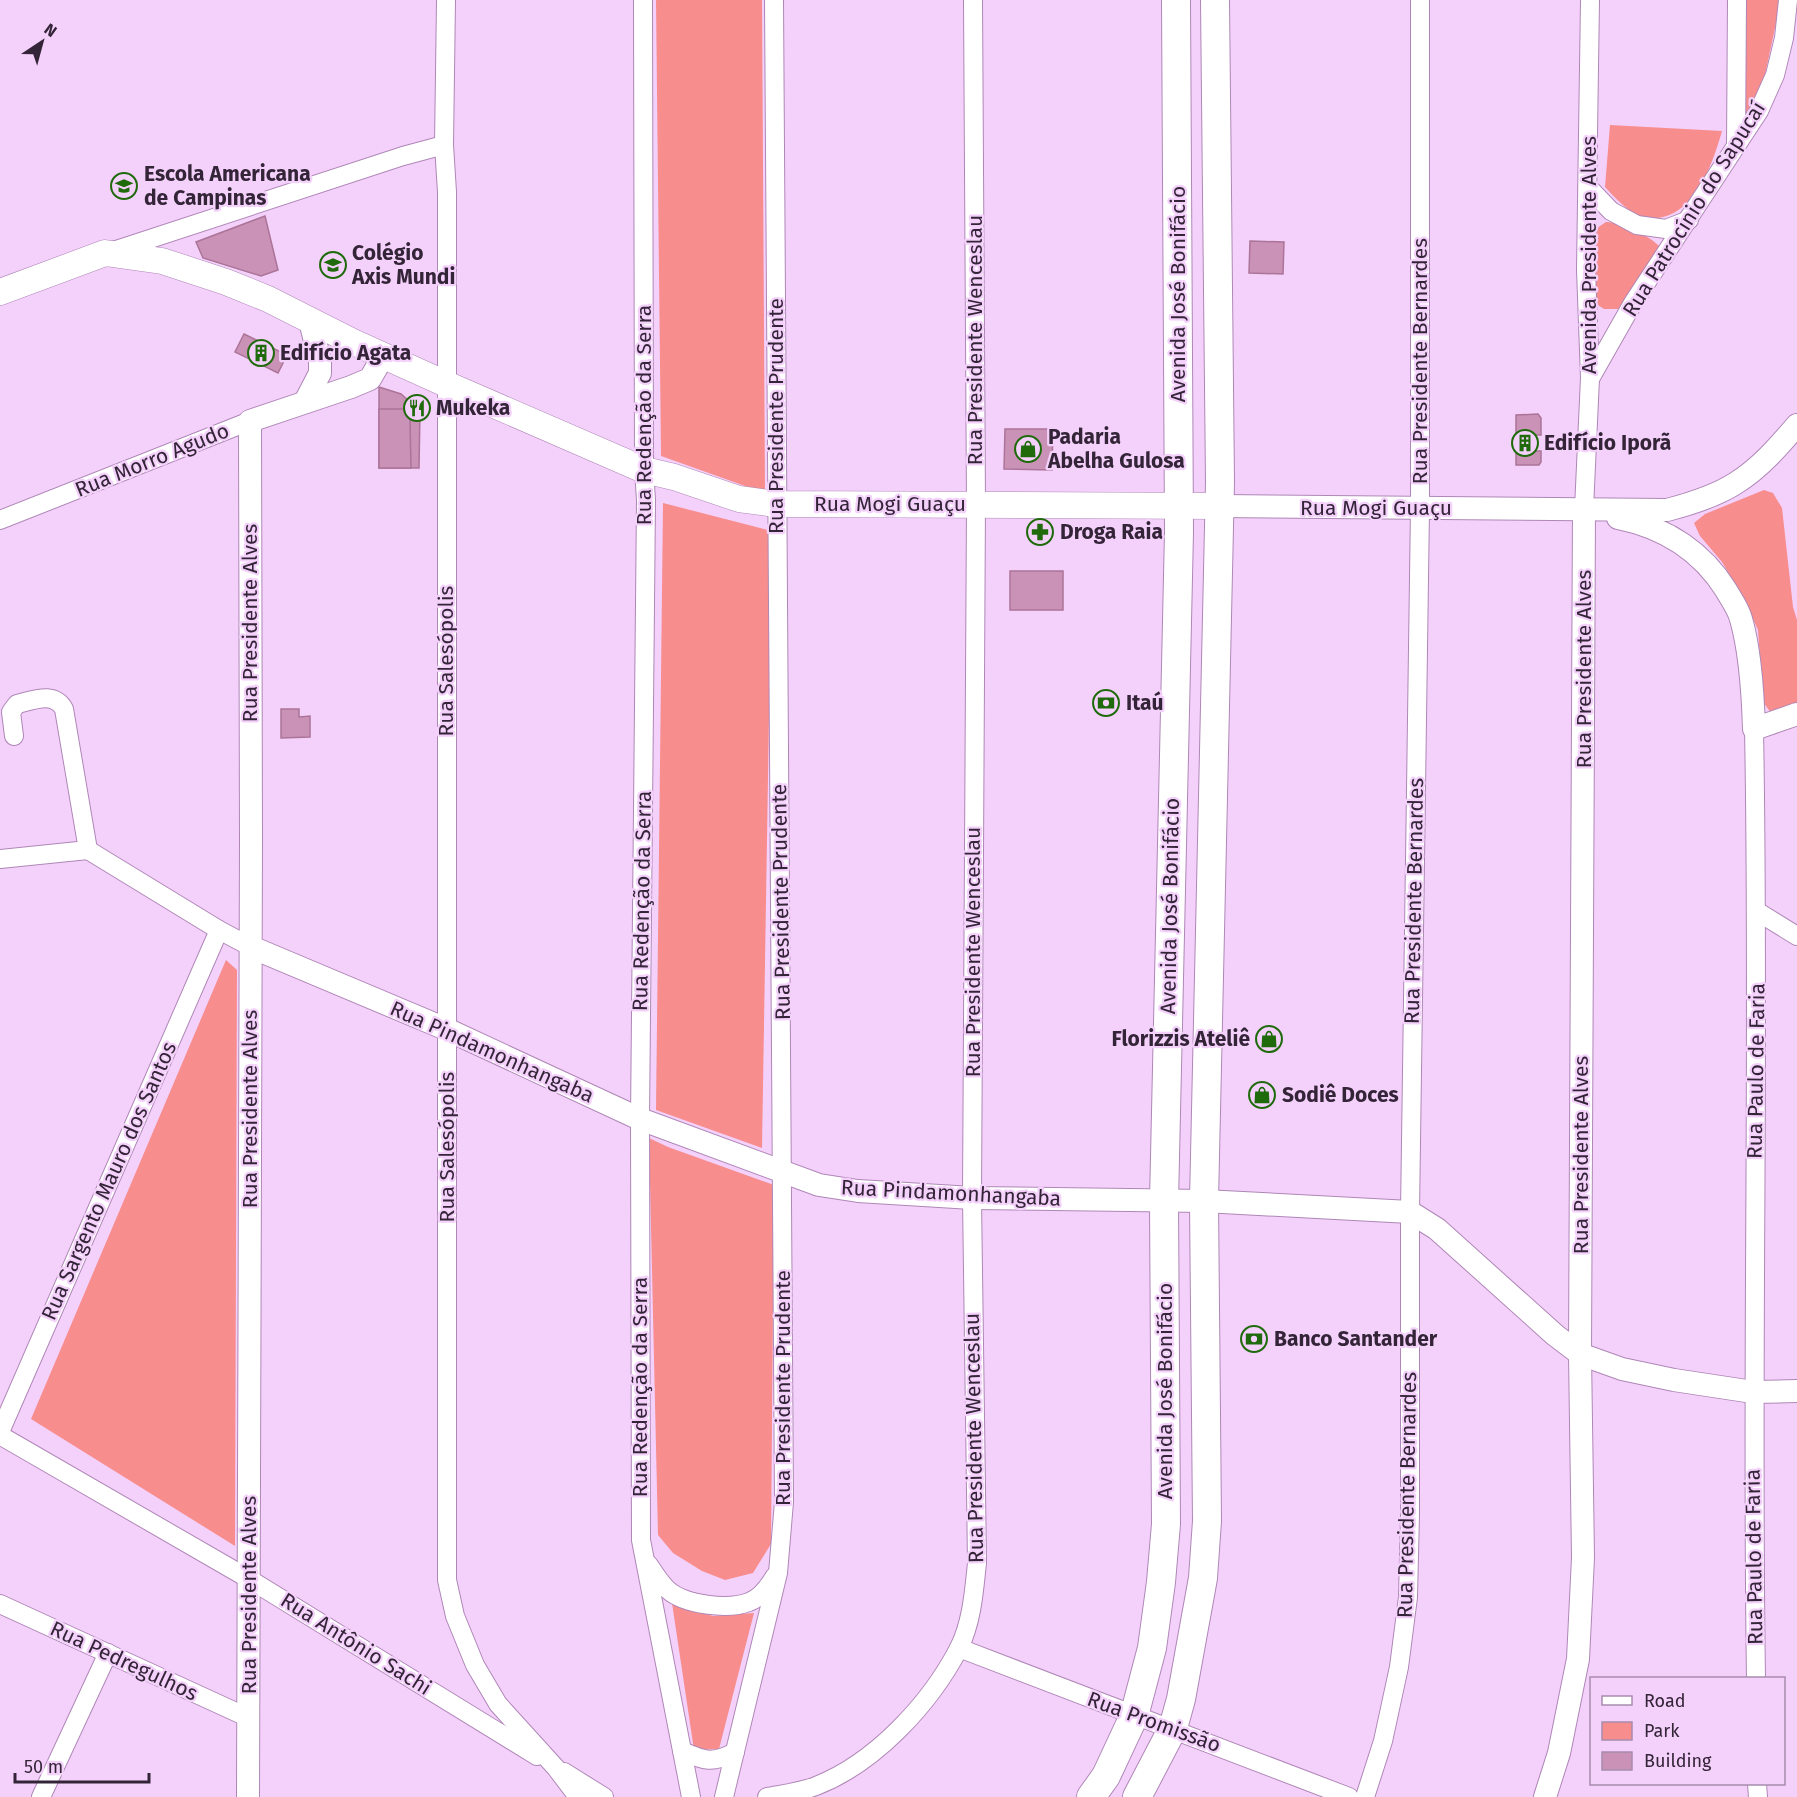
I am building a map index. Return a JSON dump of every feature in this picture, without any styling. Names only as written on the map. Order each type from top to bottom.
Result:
[{"type":"main road","name":"Avenida José Bonifácio","points":[[1091,1797],[1106,1776],[1134,1716],[1152,1648],[1166,1524],[1164,1202],[1179,506],[1176,0]]},
{"type":"main road","name":"Avenida José Bonifácio","points":[[1137,1797],[1173,1728],[1194,1630],[1204,1567],[1207,1521],[1204,1201],[1220,506],[1215,0]]},
{"type":"main road","name":"Rua Mogi Guaçu","points":[[0,292],[105,253],[162,261],[268,299],[446,384],[644,470],[674,477],[739,499],[777,504],[1220,506]]},
{"type":"street","points":[[446,0],[444,145],[447,192],[446,384]]},
{"type":"street","name":"Rua Redenção da Serra","points":[[643,0],[644,470],[646,500],[640,1119],[641,1540],[691,1797]]},
{"type":"street","name":"Rua Presidente Prudente","points":[[724,1797],[778,1573],[784,1502],[774,0]]},
{"type":"street","name":"Rua Presidente Wenceslau","points":[[767,1797],[815,1787],[851,1769],[885,1742],[915,1713],[959,1648],[974,1596],[977,1563],[972,1198],[976,505],[973,0]]},
{"type":"street","name":"Rua Presidente Bernardes","points":[[1365,1797],[1383,1741],[1395,1688],[1408,1597],[1410,1212],[1420,508],[1420,0]]},
{"type":"street","name":"Avenida Presidente Alves","points":[[1584,509],[1590,378],[1586,270],[1590,0]]},
{"type":"street","points":[[1736,146],[1737,0]]},
{"type":"street","name":"Rua Patrocínio do Sapucaí","points":[[1590,378],[1633,303],[1759,111],[1775,75],[1784,38],[1788,0]]},
{"type":"street","points":[[105,253],[403,156],[444,145]]},
{"type":"street","points":[[1588,187],[1611,211],[1637,225],[1666,229],[1689,220]]},
{"type":"street","points":[[157,235],[162,261]]},
{"type":"street","points":[[305,402],[320,373],[320,361],[310,321]]},
{"type":"street","name":"Rua Morro Agudo","points":[[0,520],[249,421],[370,379],[384,355]]},
{"type":"street","name":"Rua Salesópolis","points":[[446,384],[447,1580],[455,1616],[475,1665],[486,1684],[498,1704],[556,1768]]},
{"type":"street","name":"Rua Presidente Alves","points":[[248,1797],[249,421]]},
{"type":"street","points":[[1681,542],[1679,528],[1683,515],[1692,503],[1736,483],[1771,454],[1797,425]]},
{"type":"street","name":"Rua Mogi Guaçu","points":[[1220,506],[1667,510],[1692,503]]},
{"type":"street","name":"Rua Paulo de Faria","points":[[1584,509],[1652,527],[1681,542],[1718,576],[1740,616],[1744,633],[1754,729],[1758,912],[1753,1392],[1756,1677]]},
{"type":"street","name":"Rua Presidente Alves","points":[[1545,1797],[1559,1753],[1578,1659],[1583,1558],[1580,1354],[1584,509]]},
{"type":"street","points":[[0,859],[88,846],[61,703],[48,698],[17,704],[11,712],[14,736]]},
{"type":"street","points":[[1754,729],[1797,714]]},
{"type":"street","name":"Rua Pindamonhangaba","points":[[88,846],[219,930],[250,947],[446,1029],[640,1119],[819,1185],[858,1191],[972,1198],[1204,1201],[1410,1212],[1437,1229],[1555,1335],[1580,1354],[1633,1371],[1674,1380],[1753,1392],[1797,1391]]},
{"type":"street","points":[[1758,912],[1797,936]]},
{"type":"street","name":"Rua Sargento Mauro dos Santos","points":[[0,1432],[219,930]]},
{"type":"street","name":"Rua Antônio Sachi","points":[[0,1432],[3,1437],[249,1579],[604,1797]]},
{"type":"street","points":[[646,1561],[668,1591],[693,1603],[723,1606],[750,1602],[765,1591],[778,1573]]},
{"type":"street","name":"Rua Pedregulhos","points":[[0,1604],[249,1718]]},
{"type":"street","name":"Rua Promissão","points":[[959,1648],[1349,1797]]},
{"type":"street","points":[[41,1797],[108,1653]]},
{"type":"street","points":[[682,1751],[701,1760],[713,1761],[735,1752]]},
{"type":"street","name":"Rua Antônio Sachi","points":[[556,1768],[578,1797]]},
{"type":"green space","points":[[656,0],[762,0],[765,493],[661,456]]},
{"type":"green space","points":[[1739,0],[1781,0],[1760,98],[1748,116],[1738,111]]},
{"type":"green space","points":[[1610,125],[1722,131],[1706,175],[1687,202],[1675,212],[1661,217],[1645,218],[1629,210],[1605,187]]},
{"type":"green space","points":[[1606,222],[1635,230],[1661,248],[1618,309],[1604,309],[1593,302],[1594,230]]},
{"type":"green space","points":[[1764,490],[1773,493],[1782,508],[1793,607],[1797,620],[1797,709],[1771,713],[1763,702],[1758,630],[1743,597],[1722,562],[1700,536],[1694,523],[1705,514]]},
{"type":"green space","points":[[663,503],[772,531],[762,1148],[656,1110]]},
{"type":"green space","points":[[226,960],[237,970],[235,1546],[31,1419]]},
{"type":"green space","points":[[649,1138],[774,1185],[771,1544],[753,1573],[725,1580],[702,1571],[673,1553],[658,1535]]},
{"type":"green space","points":[[672,1603],[713,1616],[754,1613],[719,1749],[694,1750]]},
{"type":"building","points":[[265,216],[278,270],[261,276],[203,258],[196,242]]},
{"type":"building","points":[[1250,241],[1284,242],[1283,274],[1249,273]]},
{"type":"building","name":"Edifício Agata","points":[[244,334],[287,355],[278,373],[235,352]]},
{"type":"building","points":[[379,387],[401,394],[420,411],[419,468],[379,468]]},
{"type":"building","points":[[379,409],[404,409],[410,420],[411,468],[379,468]]},
{"type":"building","name":"Edifício Iporã","points":[[1538,414],[1541,418],[1541,435],[1535,435],[1535,451],[1541,451],[1541,462],[1539,465],[1516,465],[1516,415]]},
{"type":"building","name":"Padaria Abelha Gulosa","points":[[1005,429],[1053,429],[1052,470],[1004,469]]},
{"type":"building","points":[[1010,571],[1063,571],[1063,610],[1010,610]]},
{"type":"building","points":[[281,709],[299,709],[299,717],[310,716],[310,737],[281,738]]},
{"type":"place","name":"Escola Americana de Campinas","points":[[124,186]]},
{"type":"place","name":"Colégio Axis Mundi","points":[[333,265]]},
{"type":"place","name":"Edifício Agata","points":[[261,353]]},
{"type":"place","name":"Mukeka","points":[[417,408]]},
{"type":"place","name":"Edifício Iporã","points":[[1525,443]]},
{"type":"place","name":"Padaria Abelha Gulosa","points":[[1028,449]]},
{"type":"place","name":"Droga Raia","points":[[1040,532]]},
{"type":"place","name":"Itaú","points":[[1106,703]]},
{"type":"place","name":"Florizzis Ateliê","points":[[1269,1039]]},
{"type":"place","name":"Sodiê Doces","points":[[1262,1095]]},
{"type":"place","name":"Banco Santander","points":[[1254,1339]]}]
